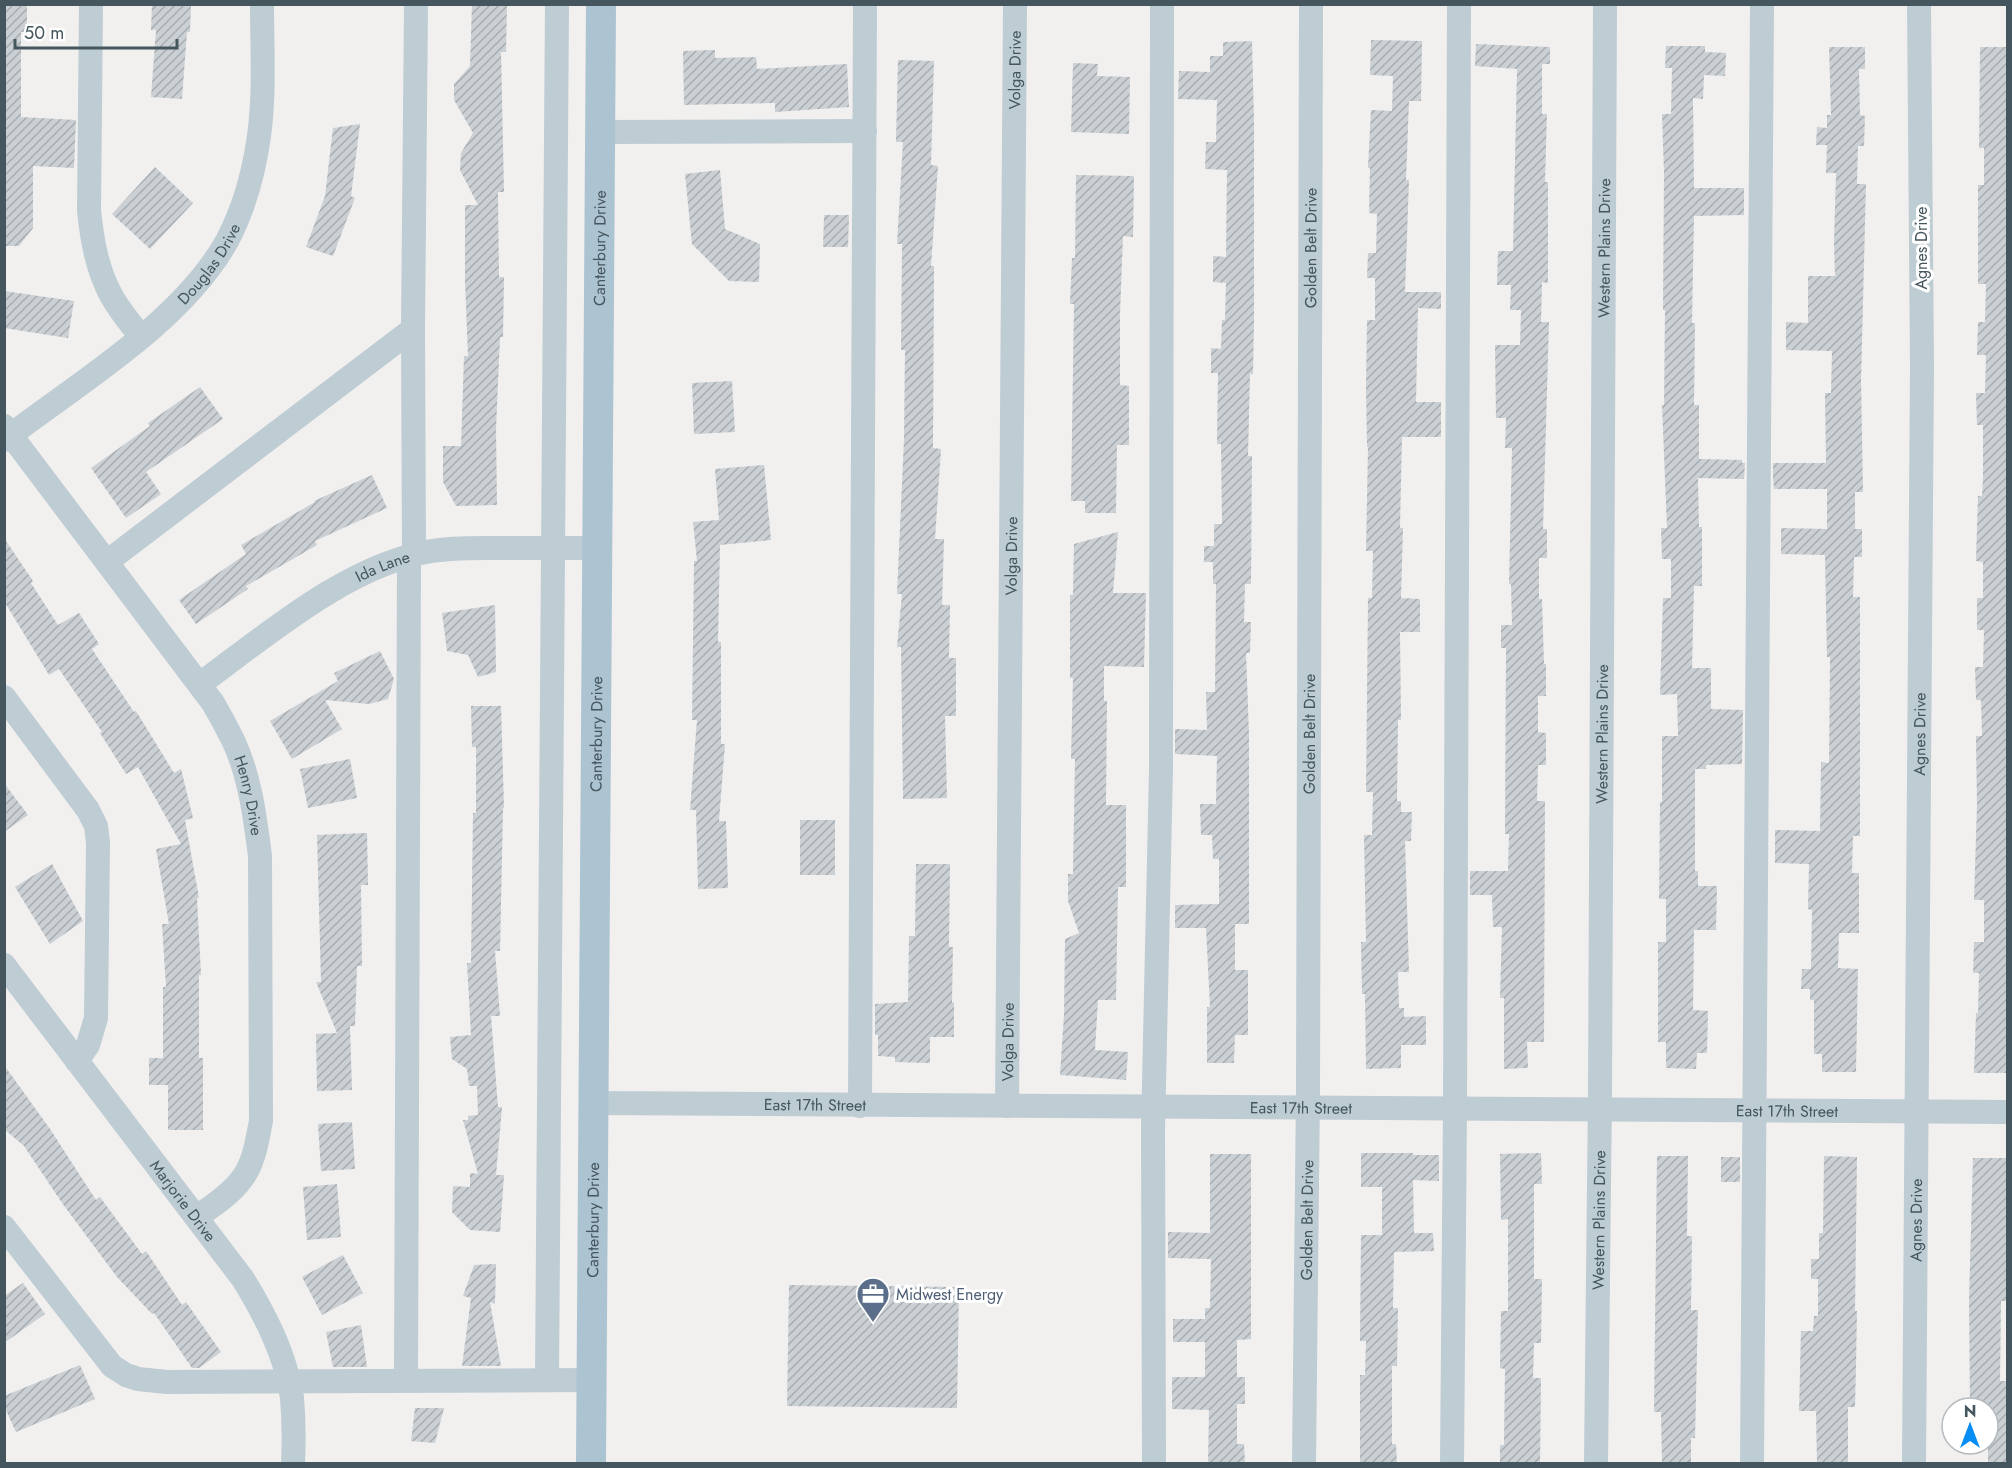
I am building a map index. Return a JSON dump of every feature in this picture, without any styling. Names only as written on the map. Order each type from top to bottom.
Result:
[{"type":"main road","name":"Canterbury Drive","points":[[591,1464],[601,4]]},
{"type":"street","points":[[91,4],[89,210],[91,234],[96,257],[111,296],[141,337]]},
{"type":"street","name":"Douglas Drive","points":[[7,433],[141,337],[179,303],[208,270],[227,240],[242,206],[255,162],[262,110],[262,4]]},
{"type":"street","points":[[406,1380],[416,4]]},
{"type":"street","points":[[547,1380],[558,4]]},
{"type":"street","points":[[860,1106],[865,4]]},
{"type":"street","name":"Volga Drive","points":[[1007,1106],[1015,4]]},
{"type":"street","points":[[1154,1464],[1154,1107],[1161,769],[1162,4]]},
{"type":"street","name":"Golden Belt Drive","points":[[1304,1464],[1311,4]]},
{"type":"street","points":[[1452,1464],[1459,4]]},
{"type":"street","name":"Western Plains Drive","points":[[1596,1464],[1600,1110],[1605,4]]},
{"type":"street","points":[[1752,1464],[1762,4]]},
{"type":"street","name":"Agnes Drive","points":[[1914,1464],[1922,366],[1919,4]]},
{"type":"street","points":[[600,132],[865,131]]},
{"type":"street","points":[[108,561],[413,329]]},
{"type":"street","name":"Henry Drive","points":[[7,433],[108,561],[200,684],[234,741],[246,776],[255,816],[260,856],[261,1121],[251,1161],[241,1180],[197,1217]]},
{"type":"street","name":"Ida Lane","points":[[200,684],[302,609],[372,570],[412,556],[432,551],[464,548],[597,548]]},
{"type":"street","points":[[4,697],[79,797],[96,826],[98,860],[96,1018],[88,1045],[77,1060]]},
{"type":"street","name":"Marjorie Drive","points":[[4,965],[197,1217],[243,1279],[261,1310],[278,1347],[288,1381],[292,1409],[293,1464]]},
{"type":"street","name":"East 17th Street","points":[[593,1103],[2007,1112]]},
{"type":"street","points":[[4,1227],[104,1357],[126,1375],[159,1382],[591,1380]]},
{"type":"building","points":[[4,4],[27,4],[27,32],[21,32],[21,117],[76,120],[74,168],[33,166],[33,228],[19,246],[4,246]]},
{"type":"building","points":[[152,4],[191,4],[182,99],[151,97],[156,30],[151,30]]},
{"type":"building","points":[[472,4],[507,4],[506,52],[501,52],[504,192],[498,192],[499,277],[504,277],[503,337],[500,337],[496,429],[497,505],[456,506],[443,482],[443,446],[461,446],[464,356],[468,356],[465,205],[478,205],[460,170],[461,153],[473,133],[454,100],[454,84],[470,66]]},
{"type":"building","points":[[1371,40],[1422,41],[1421,101],[1409,101],[1405,292],[1441,292],[1441,309],[1418,308],[1416,402],[1441,402],[1441,437],[1402,437],[1401,598],[1420,599],[1420,632],[1400,632],[1401,720],[1398,720],[1397,801],[1401,801],[1401,812],[1412,812],[1411,841],[1405,841],[1409,972],[1398,972],[1399,1008],[1404,1008],[1404,1017],[1426,1016],[1426,1045],[1401,1045],[1401,1068],[1366,1069],[1365,994],[1362,994],[1361,942],[1366,942],[1364,835],[1372,835],[1373,792],[1366,792],[1368,598],[1372,598],[1373,551],[1366,551],[1368,447],[1366,388],[1367,320],[1375,320],[1375,278],[1367,278],[1368,253],[1376,253],[1377,214],[1369,213],[1370,168],[1368,168],[1371,110],[1392,111],[1393,76],[1370,75]]},
{"type":"building","points":[[1252,41],[1254,320],[1248,456],[1252,456],[1251,584],[1245,584],[1244,622],[1251,622],[1250,653],[1246,653],[1249,734],[1249,924],[1235,924],[1235,970],[1248,970],[1248,1035],[1235,1035],[1234,1063],[1207,1063],[1207,1007],[1210,1007],[1206,928],[1175,928],[1175,905],[1219,904],[1219,859],[1213,859],[1212,835],[1201,835],[1200,804],[1216,804],[1217,756],[1175,754],[1175,729],[1207,730],[1206,692],[1215,692],[1216,584],[1213,584],[1213,562],[1204,562],[1204,546],[1214,546],[1214,524],[1222,524],[1221,444],[1217,444],[1218,373],[1211,373],[1211,348],[1221,349],[1222,320],[1225,320],[1226,283],[1213,282],[1213,256],[1226,257],[1227,170],[1205,169],[1206,142],[1216,142],[1217,100],[1178,99],[1179,71],[1210,72],[1210,56],[1223,56],[1223,42]]},
{"type":"building","points":[[1476,44],[1550,47],[1550,64],[1542,64],[1542,114],[1547,114],[1545,182],[1548,182],[1548,283],[1542,282],[1541,322],[1549,322],[1543,529],[1547,529],[1547,558],[1539,558],[1539,599],[1542,599],[1546,696],[1538,696],[1538,732],[1546,733],[1546,765],[1538,765],[1537,801],[1545,801],[1544,1042],[1527,1042],[1528,1068],[1504,1069],[1504,998],[1500,998],[1502,927],[1493,927],[1492,895],[1470,895],[1470,871],[1508,871],[1509,834],[1505,834],[1506,648],[1501,648],[1501,625],[1512,625],[1511,584],[1509,584],[1512,448],[1505,448],[1506,418],[1496,418],[1495,345],[1520,345],[1521,310],[1510,310],[1511,285],[1497,285],[1498,251],[1513,251],[1517,69],[1475,66]]},
{"type":"building","points":[[1666,46],[1705,46],[1705,52],[1726,53],[1725,76],[1704,75],[1703,99],[1693,98],[1694,188],[1744,188],[1744,215],[1694,216],[1692,323],[1695,323],[1694,405],[1699,405],[1699,459],[1742,460],[1742,463],[1745,463],[1744,479],[1698,478],[1699,527],[1702,527],[1702,586],[1694,586],[1692,668],[1711,668],[1711,709],[1743,710],[1742,764],[1706,765],[1706,769],[1695,769],[1695,871],[1698,871],[1698,886],[1717,886],[1716,930],[1694,930],[1693,1010],[1708,1011],[1707,1053],[1697,1053],[1696,1069],[1666,1068],[1666,1042],[1658,1042],[1658,942],[1666,942],[1666,899],[1659,899],[1662,736],[1678,736],[1677,694],[1660,695],[1663,598],[1671,598],[1671,559],[1662,559],[1661,528],[1667,528],[1662,405],[1664,405],[1665,310],[1663,310],[1662,114],[1671,114],[1672,68],[1665,68]]},
{"type":"building","points":[[1829,47],[1865,47],[1865,69],[1859,69],[1860,115],[1865,116],[1864,146],[1858,146],[1857,184],[1866,184],[1861,381],[1863,492],[1855,492],[1855,529],[1862,529],[1862,557],[1854,557],[1853,597],[1860,597],[1860,836],[1853,836],[1852,873],[1859,873],[1859,933],[1839,933],[1838,968],[1858,969],[1856,1072],[1822,1072],[1822,1054],[1814,1054],[1814,1000],[1810,1000],[1810,989],[1801,989],[1802,969],[1811,969],[1812,910],[1808,909],[1809,864],[1775,863],[1775,830],[1820,831],[1821,762],[1829,763],[1830,657],[1827,657],[1825,555],[1781,554],[1781,528],[1827,529],[1827,489],[1774,489],[1773,463],[1826,463],[1825,393],[1831,393],[1832,351],[1786,350],[1786,322],[1808,323],[1808,276],[1835,276],[1836,173],[1826,173],[1827,145],[1816,145],[1817,127],[1827,128],[1827,115],[1831,115]]},
{"type":"building","points":[[1980,47],[2007,47],[2007,1073],[1974,1073],[1979,973],[1973,973],[1974,942],[1984,942],[1984,900],[1974,900],[1977,805],[1976,736],[1982,736],[1981,700],[1976,700],[1975,667],[1983,667],[1984,630],[1977,630],[1977,598],[1983,598],[1983,562],[1976,561],[1978,496],[1982,496],[1983,478],[1983,425],[1977,425],[1976,393],[1985,393],[1986,355],[1977,355],[1978,322],[1985,322],[1986,284],[1978,284],[1978,185],[1984,185],[1984,148],[1979,148]]},
{"type":"building","points":[[715,50],[715,58],[756,57],[757,69],[847,64],[849,107],[775,112],[775,103],[684,105],[683,51]]},
{"type":"building","points":[[898,60],[934,61],[931,165],[938,166],[931,266],[934,266],[933,448],[941,449],[935,539],[944,539],[942,605],[950,605],[949,658],[956,658],[956,716],[945,716],[947,798],[903,799],[901,647],[897,647],[902,594],[897,594],[904,439],[905,350],[901,350],[902,244],[897,244],[903,142],[896,142]]},
{"type":"building","points":[[1073,63],[1098,64],[1097,76],[1130,77],[1129,134],[1071,132]]},
{"type":"building","points":[[360,124],[351,196],[355,198],[333,256],[306,247],[325,196],[333,128]]},
{"type":"building","points":[[155,167],[193,203],[150,249],[112,214]]},
{"type":"building","points":[[720,170],[725,229],[760,244],[759,282],[729,281],[692,244],[685,174]]},
{"type":"building","points":[[1076,175],[1134,176],[1133,237],[1123,236],[1120,314],[1120,385],[1129,386],[1129,445],[1117,445],[1116,513],[1085,513],[1085,501],[1071,501],[1074,304],[1070,304],[1072,258],[1075,258]]},
{"type":"building","points":[[824,215],[849,215],[848,247],[823,247]]},
{"type":"building","points":[[4,291],[74,301],[68,338],[4,328]]},
{"type":"building","points":[[732,381],[735,432],[694,434],[692,383]]},
{"type":"building","points":[[200,387],[223,419],[146,472],[161,494],[126,518],[91,468],[150,426],[148,423]]},
{"type":"building","points":[[764,465],[771,540],[720,545],[718,642],[721,642],[721,744],[725,744],[719,821],[726,821],[728,888],[698,889],[696,810],[690,810],[697,720],[692,720],[694,561],[697,561],[693,522],[719,520],[715,469]]},
{"type":"building","points":[[372,475],[387,508],[315,541],[317,545],[246,586],[248,589],[196,624],[179,600],[246,554],[241,545],[314,501]]},
{"type":"building","points":[[1118,532],[1113,593],[1146,593],[1144,667],[1104,666],[1104,701],[1107,701],[1106,805],[1126,805],[1126,887],[1118,887],[1116,1000],[1098,1000],[1095,1050],[1128,1052],[1126,1080],[1060,1075],[1065,939],[1079,933],[1068,901],[1068,874],[1073,874],[1075,759],[1071,759],[1073,678],[1070,678],[1070,595],[1073,595],[1074,544]]},
{"type":"building","points":[[4,538],[33,581],[31,583],[58,625],[79,613],[99,644],[92,649],[134,712],[136,711],[174,773],[181,769],[193,818],[185,820],[199,898],[197,898],[201,975],[199,975],[199,1058],[203,1058],[203,1130],[168,1130],[168,1085],[149,1085],[149,1058],[163,1058],[163,987],[166,987],[162,924],[169,924],[156,849],[181,844],[138,767],[126,774],[100,733],[102,732],[59,669],[49,675],[4,601]]},
{"type":"building","points":[[495,605],[496,672],[478,677],[468,655],[447,651],[442,613]]},
{"type":"building","points":[[380,651],[394,679],[388,699],[369,704],[325,700],[342,729],[292,759],[270,721],[338,681],[334,673]]},
{"type":"building","points":[[471,706],[501,706],[504,808],[500,951],[495,951],[500,1016],[491,1016],[498,1107],[502,1107],[496,1175],[504,1175],[500,1232],[470,1230],[452,1212],[453,1186],[470,1187],[470,1173],[478,1174],[463,1120],[468,1120],[468,1116],[478,1115],[477,1086],[469,1086],[467,1069],[452,1059],[450,1037],[471,1035],[467,963],[471,963],[476,747],[472,747]]},
{"type":"building","points":[[350,759],[357,798],[308,808],[300,769]]},
{"type":"building","points":[[4,783],[28,815],[4,832]]},
{"type":"building","points":[[800,820],[835,820],[835,875],[800,875]]},
{"type":"building","points":[[367,833],[368,885],[361,885],[362,966],[357,966],[355,1026],[350,1026],[352,1090],[317,1091],[316,1034],[337,1033],[316,982],[321,982],[317,835]]},
{"type":"building","points":[[52,864],[83,921],[50,944],[15,887]]},
{"type":"building","points":[[916,864],[950,864],[949,947],[953,947],[954,1037],[930,1037],[930,1063],[895,1062],[895,1057],[878,1056],[878,1035],[875,1035],[875,1004],[908,1002],[909,936],[915,936]]},
{"type":"building","points":[[4,1065],[50,1129],[96,1200],[100,1197],[142,1254],[146,1251],[182,1305],[186,1302],[221,1352],[199,1368],[192,1368],[154,1313],[152,1314],[117,1277],[62,1203],[24,1146],[4,1129]]},
{"type":"building","points":[[352,1122],[355,1169],[321,1171],[318,1124]]},
{"type":"building","points":[[1361,1153],[1439,1155],[1439,1181],[1413,1180],[1414,1233],[1433,1233],[1434,1251],[1394,1252],[1393,1308],[1398,1308],[1397,1366],[1392,1366],[1392,1444],[1396,1444],[1397,1464],[1360,1464],[1360,1375],[1365,1375],[1366,1341],[1360,1341],[1361,1235],[1382,1235],[1382,1187],[1361,1187]]},
{"type":"building","points":[[1541,1153],[1542,1184],[1534,1184],[1534,1279],[1542,1279],[1541,1343],[1534,1343],[1533,1378],[1541,1378],[1540,1464],[1500,1464],[1500,1445],[1504,1445],[1505,1369],[1500,1368],[1501,1311],[1508,1311],[1508,1219],[1501,1220],[1500,1154]]},
{"type":"building","points":[[1210,1154],[1251,1154],[1251,1339],[1237,1340],[1237,1377],[1245,1377],[1245,1404],[1237,1404],[1237,1444],[1244,1444],[1245,1464],[1208,1464],[1209,1410],[1172,1409],[1172,1377],[1205,1377],[1205,1342],[1173,1342],[1173,1319],[1205,1319],[1205,1308],[1210,1308],[1211,1259],[1168,1258],[1168,1232],[1210,1233]]},
{"type":"building","points":[[1657,1156],[1688,1156],[1687,1236],[1692,1236],[1691,1310],[1698,1310],[1695,1438],[1691,1438],[1691,1464],[1662,1464],[1661,1412],[1654,1412]]},
{"type":"building","points":[[1824,1156],[1857,1157],[1855,1407],[1848,1407],[1848,1464],[1817,1464],[1816,1411],[1799,1411],[1801,1331],[1813,1331],[1814,1316],[1818,1316],[1818,1279],[1811,1279],[1811,1259],[1819,1259],[1819,1233],[1823,1233]]},
{"type":"building","points":[[1721,1157],[1740,1157],[1740,1182],[1721,1182]]},
{"type":"building","points":[[1973,1158],[2007,1158],[2007,1301],[2001,1301],[2000,1381],[2007,1381],[2007,1464],[1988,1464],[1988,1456],[2000,1456],[2000,1396],[1970,1396],[1969,1300]]},
{"type":"building","points":[[337,1184],[341,1237],[307,1240],[303,1187]]},
{"type":"building","points":[[343,1255],[363,1293],[322,1315],[302,1277]]},
{"type":"building","points":[[496,1264],[495,1304],[490,1302],[501,1366],[462,1366],[471,1298],[463,1296],[474,1265]]},
{"type":"building","points":[[23,1283],[45,1314],[4,1343],[4,1296]]},
{"type":"building","name":"Midwest Energy","points":[[789,1285],[959,1287],[957,1408],[787,1406]]},
{"type":"building","points":[[361,1325],[367,1367],[333,1367],[326,1332]]},
{"type":"building","points":[[80,1365],[95,1399],[16,1432],[4,1406],[4,1396]]},
{"type":"building","points":[[415,1408],[444,1408],[435,1443],[411,1441]]},
{"type":"place","name":"Midwest Energy","points":[[873,1323]]}]
